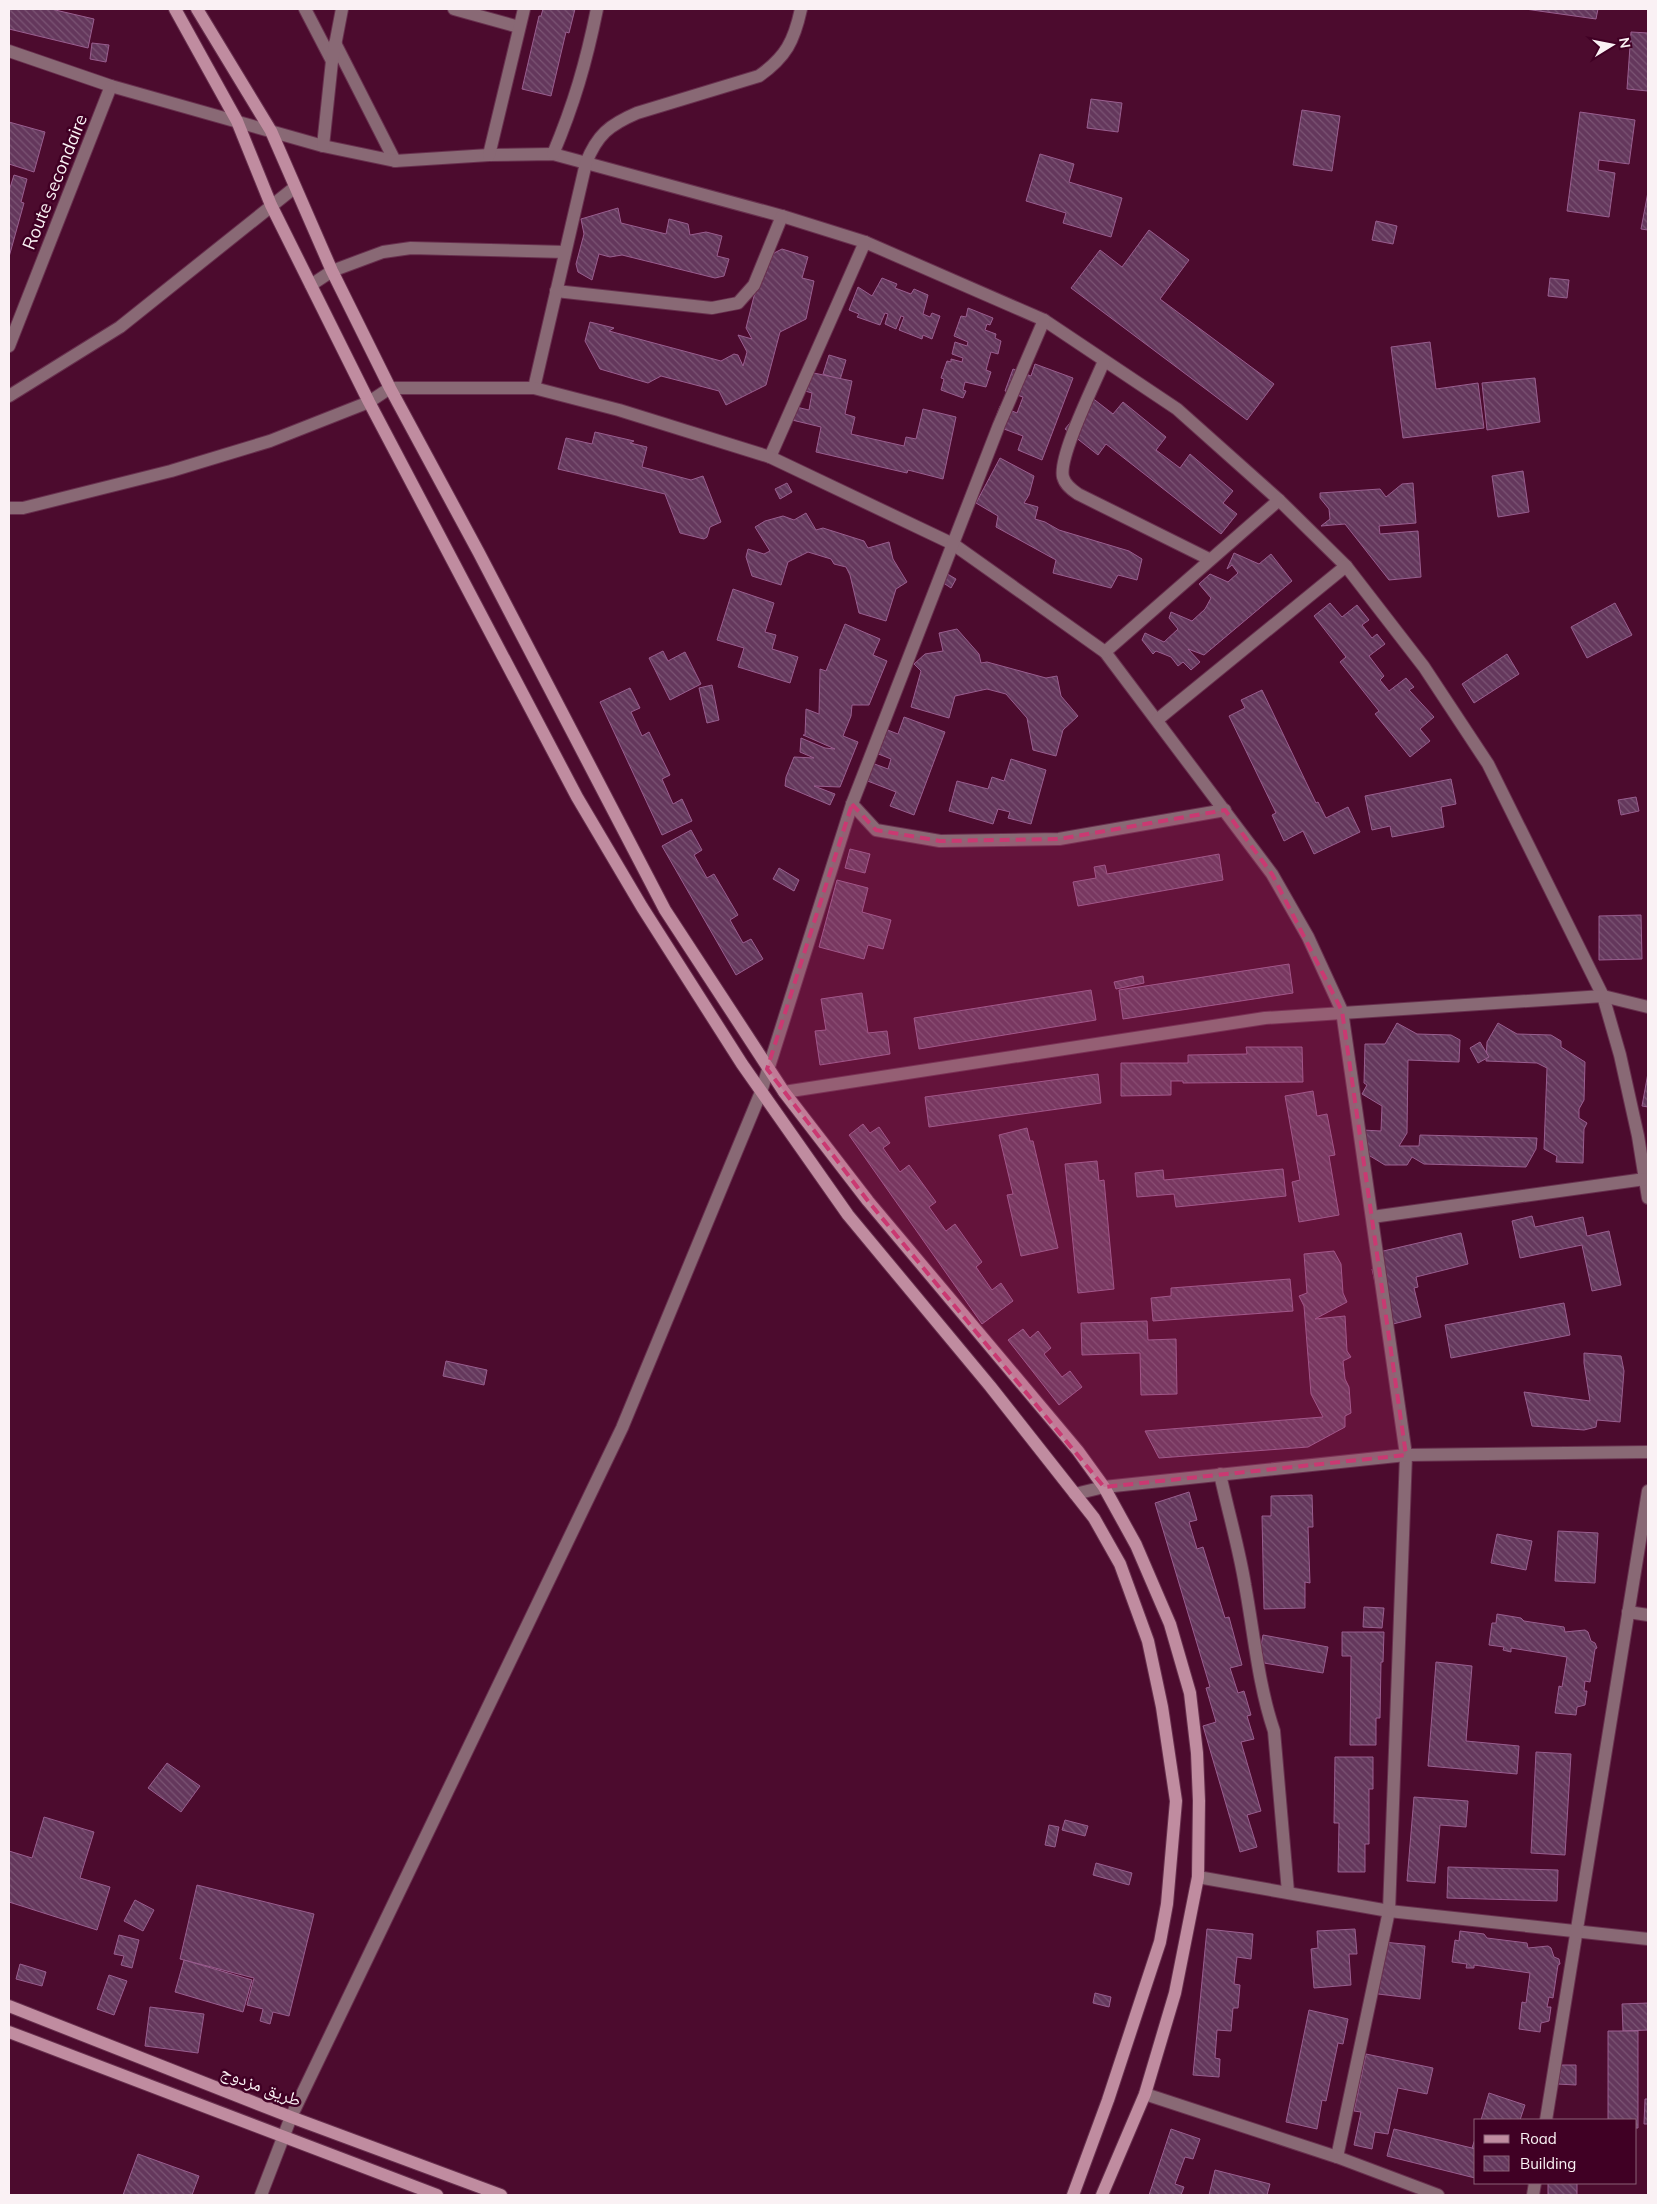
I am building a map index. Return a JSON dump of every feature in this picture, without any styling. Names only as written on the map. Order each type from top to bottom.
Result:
[{"type":"street","points":[[175,9],[238,121],[270,205],[369,402],[577,797],[642,907],[761,1092],[848,1215],[990,1386],[1094,1518],[1120,1564],[1148,1641],[1162,1707],[1176,1801],[1167,1904],[1160,1942],[1108,2100],[1073,2195]]},
{"type":"street","points":[[197,9],[271,131],[294,188],[332,271],[390,388],[665,910],[767,1069],[784,1092],[868,1200],[1078,1451],[1104,1487],[1136,1545],[1170,1624],[1190,1694],[1197,1753],[1200,1801],[1198,1877],[1175,1993],[1145,2094],[1102,2195]]},
{"type":"street","points":[[305,9],[332,61]]},
{"type":"street","points":[[323,146],[332,61],[342,9]]},
{"type":"street","points":[[454,9],[519,27]]},
{"type":"street","points":[[489,155],[524,9]]},
{"type":"street","points":[[553,154],[573,106],[583,74],[597,9]]},
{"type":"street","points":[[534,388],[586,163],[593,146],[604,131],[620,120],[637,113],[739,84],[764,72],[775,64],[788,48],[797,30],[801,9]]},
{"type":"street","points":[[335,43],[395,161]]},
{"type":"street","points":[[9,50],[111,86],[323,146],[395,161],[489,155],[553,154],[782,216],[865,242],[1044,320],[1177,409],[1279,500],[1346,566],[1424,667],[1488,764],[1603,996],[1620,1056],[1638,1136],[1648,1198]]},
{"type":"street","name":"Route secondaire","points":[[9,346],[111,86]]},
{"type":"street","points":[[9,396],[120,327],[184,278],[270,205],[294,188]]},
{"type":"street","points":[[556,291],[712,308],[738,303],[754,285],[782,216]]},
{"type":"street","points":[[770,456],[865,242]]},
{"type":"street","points":[[310,285],[332,271],[383,252],[410,248],[565,252]]},
{"type":"street","points":[[261,2195],[291,2117],[622,1428],[761,1092],[852,804],[999,424],[1044,320]]},
{"type":"street","points":[[1104,361],[1064,458],[1063,478],[1069,487],[1078,494],[1209,559]]},
{"type":"street","points":[[9,508],[23,508],[171,471],[270,441],[369,402],[390,388],[534,388],[619,410],[770,456],[953,544],[1106,652],[1272,874],[1308,937],[1342,1012],[1406,1456],[1389,1911],[1338,2158]]},
{"type":"street","points":[[1106,652],[1209,559],[1279,500]]},
{"type":"street","points":[[1156,720],[1346,566]]},
{"type":"street","points":[[852,804],[876,830],[940,841],[1059,839],[1225,810]]},
{"type":"street","points":[[784,1092],[1265,1018],[1603,996],[1648,1007]]},
{"type":"street","points":[[1372,1217],[1645,1179]]},
{"type":"street","points":[[1075,1494],[1104,1487],[1406,1456],[1648,1452]]},
{"type":"street","points":[[1220,1474],[1245,1584],[1268,1714],[1274,1731],[1288,1892]]},
{"type":"street","points":[[1546,2119],[1648,1491]]},
{"type":"street","points":[[1628,1612],[1648,1616]]},
{"type":"street","points":[[1198,1877],[1389,1911],[1648,1939]]},
{"type":"street","name":"طريق مزدوج","points":[[9,2006],[291,2117],[501,2195]]},
{"type":"street","points":[[9,2032],[437,2195]]},
{"type":"street","points":[[210,2108],[217,2088]]},
{"type":"street","points":[[1145,2094],[1338,2158],[1438,2195]]},
{"type":"highlighted area","points":[[852,804],[876,830],[940,841],[1059,839],[1225,810],[1272,874],[1342,1011],[1406,1455],[1104,1487],[868,1201],[767,1069]]},
{"type":"building","points":[[9,9],[51,9],[94,19],[88,48],[9,29]]},
{"type":"building","points":[[543,9],[575,9],[569,33],[566,32],[551,96],[522,89],[539,16],[541,16]]},
{"type":"building","points":[[1525,9],[1598,9],[1596,19]]},
{"type":"building","points":[[1631,32],[1648,33],[1648,91],[1627,89]]},
{"type":"building","points":[[92,43],[109,45],[106,62],[90,59]]},
{"type":"building","points":[[1091,99],[1122,103],[1118,132],[1087,128]]},
{"type":"building","points":[[1302,110],[1340,116],[1332,171],[1293,165]]},
{"type":"building","points":[[1580,112],[1635,120],[1629,164],[1599,160],[1598,170],[1615,173],[1609,217],[1567,211]]},
{"type":"building","points":[[9,122],[45,132],[34,172],[9,164]]},
{"type":"building","points":[[1040,154],[1074,164],[1069,182],[1122,198],[1111,237],[1063,223],[1066,213],[1026,201]]},
{"type":"building","points":[[14,175],[27,179],[21,202],[24,203],[9,257],[9,191]]},
{"type":"building","points":[[1648,192],[1648,230],[1641,229]]},
{"type":"building","points":[[618,208],[621,223],[666,234],[669,219],[688,224],[690,235],[706,232],[722,236],[717,256],[729,259],[724,276],[715,278],[622,255],[610,257],[599,254],[592,280],[578,272],[576,264],[584,234],[581,219]]},
{"type":"building","points":[[1376,221],[1397,226],[1393,244],[1372,240]]},
{"type":"building","points":[[1149,230],[1189,260],[1160,299],[1274,384],[1247,420],[1071,288],[1100,250],[1122,267]]},
{"type":"building","points":[[782,249],[808,257],[802,278],[814,281],[806,319],[780,332],[766,385],[726,405],[719,391],[661,376],[648,383],[600,369],[585,341],[590,322],[614,328],[609,331],[721,361],[734,354],[738,355],[743,366],[747,352],[738,335],[752,339],[746,328],[754,296],[774,253]]},
{"type":"building","points":[[882,278],[897,284],[895,288],[911,294],[914,289],[928,295],[923,314],[930,317],[932,313],[940,316],[932,339],[923,335],[922,339],[899,330],[904,317],[901,316],[896,329],[885,324],[888,314],[885,313],[880,325],[857,317],[859,314],[849,310],[858,287],[872,296]]},
{"type":"building","points":[[1550,278],[1569,280],[1567,298],[1548,296]]},
{"type":"building","points":[[968,308],[993,318],[990,325],[987,324],[985,330],[996,334],[995,338],[1001,341],[998,354],[991,352],[986,370],[991,372],[986,387],[965,382],[963,390],[966,391],[963,398],[941,390],[944,379],[941,378],[947,361],[951,362],[951,359],[962,362],[963,358],[952,354],[955,342],[967,346],[968,342],[954,336],[961,316],[966,317]]},
{"type":"building","points":[[1430,342],[1436,389],[1478,383],[1484,428],[1403,438],[1391,347]]},
{"type":"building","points":[[829,355],[846,360],[840,380],[823,374]]},
{"type":"building","points":[[1035,364],[1073,378],[1042,460],[1018,450],[1023,436],[993,425],[1000,406],[1017,413],[1023,397],[1005,391],[1013,369],[1031,376]]},
{"type":"building","points":[[809,372],[852,381],[845,414],[855,417],[851,434],[904,446],[906,437],[916,439],[923,409],[956,417],[943,479],[908,470],[907,473],[816,452],[821,427],[792,420],[796,407],[809,410],[812,393],[805,391]]},
{"type":"building","points":[[1535,378],[1540,422],[1487,430],[1482,383]]},
{"type":"building","points":[[1091,397],[1113,414],[1123,402],[1166,437],[1156,450],[1180,468],[1190,454],[1233,491],[1223,503],[1237,514],[1221,534],[1106,444],[1098,455],[1065,429]]},
{"type":"building","points":[[595,432],[634,441],[630,443],[647,447],[642,467],[691,480],[703,476],[721,522],[710,527],[707,537],[704,539],[680,533],[665,494],[558,469],[566,438],[592,444]]},
{"type":"building","points":[[1000,458],[1034,476],[1029,495],[1024,503],[1038,507],[1035,519],[1059,530],[1129,551],[1142,559],[1137,580],[1118,575],[1111,588],[1053,573],[1056,560],[996,527],[998,516],[976,503]]},
{"type":"building","points":[[1523,471],[1529,512],[1498,517],[1492,476]]},
{"type":"building","points":[[787,483],[792,492],[780,499],[775,489]]},
{"type":"building","points":[[1413,483],[1416,523],[1379,526],[1380,534],[1418,531],[1421,577],[1389,580],[1345,524],[1321,526],[1330,519],[1329,509],[1320,498],[1320,493],[1380,489],[1386,497],[1402,484]]},
{"type":"building","points":[[806,513],[816,530],[823,528],[864,541],[868,548],[889,542],[893,559],[907,582],[896,589],[886,621],[859,613],[850,575],[846,567],[834,564],[831,559],[808,552],[788,562],[781,585],[752,576],[746,557],[748,549],[764,554],[770,551],[755,527],[765,521],[783,516],[794,520]]},
{"type":"building","points":[[1234,553],[1259,564],[1271,554],[1292,581],[1204,655],[1188,649],[1200,662],[1191,670],[1183,662],[1178,666],[1171,657],[1156,651],[1153,654],[1142,640],[1145,633],[1164,642],[1178,629],[1169,618],[1171,612],[1192,621],[1205,609],[1211,598],[1199,584],[1210,574],[1228,582],[1238,573],[1232,565],[1227,569]]},
{"type":"building","points":[[944,572],[956,579],[951,588],[939,580]]},
{"type":"building","points":[[733,589],[774,603],[765,632],[776,635],[772,649],[798,657],[790,683],[738,667],[744,648],[717,640]]},
{"type":"building","points":[[1330,603],[1342,617],[1357,605],[1369,620],[1362,625],[1372,638],[1377,634],[1385,644],[1369,656],[1384,676],[1380,680],[1389,691],[1406,678],[1414,687],[1409,690],[1434,717],[1420,729],[1430,741],[1410,757],[1375,714],[1379,711],[1340,662],[1346,657],[1314,616]]},
{"type":"building","points":[[1615,603],[1632,635],[1587,658],[1571,627]]},
{"type":"building","points":[[845,624],[880,639],[873,655],[887,661],[869,705],[852,705],[851,716],[843,736],[858,742],[840,787],[814,786],[835,794],[830,805],[785,786],[786,777],[794,757],[814,758],[800,752],[801,738],[825,748],[835,749],[803,735],[805,735],[806,709],[819,714],[820,669],[826,671]]},
{"type":"building","points":[[957,629],[979,654],[981,663],[987,662],[1046,678],[1057,676],[1061,696],[1078,716],[1063,730],[1056,756],[1033,750],[1027,718],[1006,694],[987,689],[955,696],[949,718],[911,707],[921,671],[914,664],[925,654],[943,651],[939,633]]},
{"type":"building","points":[[663,651],[668,661],[685,652],[701,684],[670,700],[649,658]]},
{"type":"building","points":[[1507,654],[1519,674],[1474,703],[1462,684]]},
{"type":"building","points":[[712,685],[719,720],[707,723],[699,688]]},
{"type":"building","points":[[630,688],[640,708],[631,712],[642,736],[649,732],[670,775],[662,779],[673,804],[682,799],[692,821],[662,835],[600,702]]},
{"type":"building","points":[[1262,690],[1316,803],[1318,802],[1326,818],[1348,807],[1360,832],[1314,854],[1303,831],[1284,841],[1272,815],[1276,813],[1229,716],[1245,708],[1241,700]]},
{"type":"building","points":[[904,717],[945,732],[914,815],[890,806],[896,792],[865,780],[872,763],[888,769],[891,759],[876,753],[885,729],[898,734]]},
{"type":"building","points":[[1011,759],[1046,770],[1031,824],[1008,818],[1010,812],[998,809],[993,824],[949,811],[957,781],[988,789],[992,777],[1004,781]]},
{"type":"building","points":[[1451,779],[1456,804],[1441,807],[1444,827],[1392,837],[1390,826],[1372,830],[1365,796]]},
{"type":"building","points":[[1636,797],[1639,811],[1621,815],[1618,800]]},
{"type":"building","points":[[691,830],[702,850],[694,855],[707,878],[714,874],[738,915],[730,920],[743,943],[751,939],[763,959],[736,975],[662,846]]},
{"type":"building","points":[[850,849],[870,854],[865,873],[845,868]]},
{"type":"building","points":[[1219,854],[1223,880],[1078,906],[1073,882],[1096,878],[1094,867],[1105,865],[1107,874]]},
{"type":"building","points":[[779,868],[799,880],[794,891],[773,879]]},
{"type":"building","points":[[837,880],[868,888],[862,912],[891,920],[883,949],[868,945],[864,959],[819,947]]},
{"type":"building","points":[[1641,915],[1642,959],[1599,960],[1599,916]]},
{"type":"building","points":[[1289,964],[1293,993],[1123,1019],[1119,990]]},
{"type":"building","points":[[1143,976],[1144,983],[1116,989],[1114,982]]},
{"type":"building","points":[[1091,990],[1096,1020],[919,1049],[914,1018]]},
{"type":"building","points":[[862,993],[868,1033],[887,1031],[890,1054],[820,1065],[815,1031],[826,1030],[821,999]]},
{"type":"building","points":[[1397,1023],[1417,1034],[1451,1035],[1460,1040],[1459,1062],[1408,1060],[1407,1133],[1399,1146],[1419,1146],[1420,1135],[1537,1138],[1536,1149],[1526,1167],[1424,1164],[1412,1157],[1407,1165],[1385,1165],[1370,1156],[1361,1156],[1362,1130],[1381,1131],[1382,1106],[1362,1094],[1367,1085],[1364,1083],[1365,1044],[1385,1044]]},
{"type":"building","points":[[1498,1023],[1517,1034],[1551,1035],[1561,1041],[1561,1047],[1585,1062],[1584,1100],[1579,1109],[1579,1118],[1587,1123],[1584,1129],[1583,1163],[1556,1162],[1557,1156],[1544,1149],[1547,1068],[1537,1063],[1486,1061],[1487,1042]]},
{"type":"building","points":[[1480,1042],[1489,1057],[1478,1063],[1470,1048]]},
{"type":"building","points":[[1246,1047],[1302,1047],[1303,1082],[1183,1083],[1183,1081],[1171,1081],[1171,1095],[1121,1096],[1121,1063],[1188,1063],[1188,1055],[1247,1054]]},
{"type":"building","points":[[1648,1073],[1648,1107],[1642,1106]]},
{"type":"building","points":[[1098,1074],[1101,1103],[929,1127],[925,1097]]},
{"type":"building","points":[[1313,1091],[1317,1116],[1327,1114],[1335,1155],[1329,1156],[1339,1215],[1299,1222],[1292,1182],[1300,1180],[1285,1096]]},
{"type":"building","points":[[863,1124],[870,1133],[879,1127],[890,1143],[883,1148],[900,1172],[909,1165],[936,1202],[929,1207],[946,1231],[955,1224],[982,1262],[976,1267],[992,1290],[1001,1283],[1013,1301],[982,1324],[849,1135]]},
{"type":"building","points":[[1027,1128],[1030,1141],[1033,1141],[1058,1248],[1021,1256],[1007,1195],[1013,1194],[999,1135]]},
{"type":"building","points":[[1097,1161],[1099,1181],[1104,1180],[1114,1289],[1078,1293],[1065,1164]]},
{"type":"building","points":[[1283,1169],[1286,1196],[1176,1207],[1174,1194],[1137,1197],[1135,1173],[1163,1170],[1164,1180]]},
{"type":"building","points":[[1532,1216],[1535,1227],[1583,1217],[1587,1236],[1609,1231],[1621,1285],[1592,1291],[1582,1245],[1520,1258],[1512,1221]]},
{"type":"building","points":[[1461,1233],[1468,1264],[1416,1277],[1418,1287],[1414,1288],[1421,1317],[1385,1326],[1372,1269],[1382,1267],[1379,1252]]},
{"type":"building","points":[[1334,1251],[1341,1264],[1343,1293],[1347,1302],[1315,1319],[1345,1316],[1347,1351],[1351,1357],[1343,1361],[1345,1379],[1349,1387],[1351,1413],[1345,1416],[1345,1427],[1308,1447],[1159,1458],[1145,1431],[1323,1417],[1311,1394],[1304,1306],[1299,1296],[1307,1293],[1304,1254]]},
{"type":"building","points":[[1290,1279],[1293,1311],[1153,1321],[1151,1298],[1171,1296],[1171,1288]]},
{"type":"building","points":[[1564,1303],[1570,1335],[1451,1358],[1445,1325]]},
{"type":"building","points":[[1147,1321],[1148,1340],[1176,1339],[1177,1394],[1141,1395],[1140,1353],[1082,1355],[1081,1323]]},
{"type":"building","points":[[1023,1329],[1030,1338],[1038,1331],[1051,1348],[1044,1354],[1062,1377],[1070,1371],[1082,1387],[1059,1405],[1008,1340]]},
{"type":"building","points":[[1584,1353],[1621,1356],[1624,1371],[1620,1422],[1597,1420],[1596,1427],[1584,1430],[1532,1426],[1524,1392],[1590,1401]]},
{"type":"building","points":[[446,1361],[487,1370],[484,1385],[443,1376]]},
{"type":"building","points":[[1189,1492],[1197,1520],[1189,1522],[1197,1549],[1203,1547],[1225,1618],[1229,1617],[1242,1665],[1230,1668],[1238,1693],[1244,1691],[1251,1715],[1247,1716],[1254,1739],[1241,1742],[1261,1811],[1247,1815],[1257,1847],[1240,1852],[1203,1726],[1216,1722],[1206,1688],[1210,1687],[1155,1503]]},
{"type":"building","points":[[1312,1495],[1313,1527],[1308,1527],[1310,1583],[1305,1582],[1305,1608],[1264,1609],[1262,1516],[1271,1516],[1271,1496]]},
{"type":"building","points":[[1558,1531],[1598,1533],[1595,1583],[1555,1581]]},
{"type":"building","points":[[1497,1534],[1532,1541],[1526,1570],[1491,1563]]},
{"type":"building","points":[[1364,1607],[1384,1608],[1382,1628],[1363,1627]]},
{"type":"building","points":[[1497,1614],[1521,1618],[1524,1621],[1564,1627],[1565,1632],[1585,1630],[1588,1632],[1591,1641],[1595,1643],[1597,1648],[1595,1649],[1590,1682],[1585,1681],[1584,1691],[1587,1691],[1585,1705],[1577,1707],[1576,1715],[1555,1713],[1559,1686],[1562,1687],[1567,1657],[1511,1648],[1511,1652],[1503,1650],[1504,1647],[1489,1645],[1492,1623],[1496,1623]]},
{"type":"building","points":[[1342,1632],[1384,1632],[1383,1662],[1381,1662],[1380,1718],[1376,1718],[1376,1745],[1350,1745],[1351,1656],[1342,1656]]},
{"type":"building","points":[[1263,1635],[1328,1647],[1323,1673],[1258,1662]]},
{"type":"building","points":[[1436,1662],[1472,1666],[1466,1741],[1519,1746],[1517,1774],[1428,1766]]},
{"type":"building","points":[[1536,1752],[1571,1754],[1565,1855],[1531,1853]]},
{"type":"building","points":[[1335,1757],[1373,1757],[1373,1789],[1369,1789],[1369,1844],[1365,1844],[1365,1872],[1338,1872],[1339,1823],[1334,1823]]},
{"type":"building","points":[[167,1763],[200,1786],[181,1812],[148,1788]]},
{"type":"building","points":[[1414,1797],[1468,1801],[1466,1827],[1440,1825],[1435,1883],[1407,1881]]},
{"type":"building","points":[[44,1817],[94,1832],[80,1878],[110,1887],[97,1930],[9,1902],[9,1851],[32,1858]]},
{"type":"building","points":[[1065,1820],[1088,1826],[1085,1836],[1062,1830]]},
{"type":"building","points":[[1049,1825],[1059,1827],[1055,1847],[1045,1845]]},
{"type":"building","points":[[1096,1863],[1132,1873],[1129,1885],[1093,1875]]},
{"type":"building","points":[[1448,1867],[1558,1870],[1557,1901],[1447,1898]]},
{"type":"building","points":[[197,1885],[314,1914],[289,2016],[273,2012],[270,2024],[260,2021],[263,2009],[247,2005],[254,1978],[180,1959]]},
{"type":"building","points":[[135,1900],[154,1910],[143,1931],[124,1921]]},
{"type":"building","points":[[1207,1929],[1253,1934],[1251,1959],[1237,1957],[1234,1984],[1240,1985],[1238,2008],[1233,2008],[1231,2031],[1217,2030],[1215,2058],[1220,2059],[1219,2077],[1193,2075]]},
{"type":"building","points":[[1355,1929],[1357,1954],[1349,1954],[1351,1985],[1314,1988],[1311,1949],[1318,1948],[1317,1931]]},
{"type":"building","points":[[1460,1931],[1484,1934],[1487,1938],[1527,1943],[1528,1948],[1548,1946],[1551,1948],[1554,1957],[1559,1959],[1560,1964],[1558,1965],[1553,1998],[1549,1997],[1547,2007],[1551,2007],[1549,2021],[1541,2023],[1540,2032],[1519,2029],[1522,2002],[1526,2003],[1530,1973],[1474,1965],[1474,1968],[1466,1968],[1467,1964],[1452,1962],[1455,1940],[1459,1941]]},
{"type":"building","points":[[119,1935],[139,1940],[132,1968],[121,1965],[124,1956],[114,1954]]},
{"type":"building","points":[[1383,1942],[1425,1946],[1420,1999],[1378,1994]]},
{"type":"building","points":[[184,1960],[252,1980],[243,2012],[175,1992]]},
{"type":"building","points":[[20,1964],[46,1972],[42,1986],[16,1979]]},
{"type":"building","points":[[109,1975],[127,1981],[114,2015],[97,2009]]},
{"type":"building","points":[[1095,1993],[1111,1997],[1109,2007],[1093,2003]]},
{"type":"building","points":[[1648,2003],[1648,2030],[1623,2031],[1622,2004]]},
{"type":"building","points":[[150,2007],[204,2014],[198,2053],[145,2046]]},
{"type":"building","points":[[1309,2010],[1348,2019],[1343,2044],[1338,2043],[1326,2101],[1322,2100],[1317,2129],[1286,2122]]},
{"type":"building","points":[[1608,2031],[1638,2031],[1638,2128],[1637,2119],[1608,2119]]},
{"type":"building","points":[[1366,2054],[1433,2068],[1427,2094],[1398,2088],[1388,2134],[1375,2132],[1372,2149],[1354,2145],[1361,2112],[1354,2111]]},
{"type":"building","points":[[1558,2065],[1576,2065],[1576,2085],[1557,2084]]},
{"type":"building","points":[[1489,2093],[1525,2105],[1520,2119],[1481,2119]]},
{"type":"building","points":[[1645,2099],[1648,2099],[1648,2124],[1644,2124]]},
{"type":"building","points":[[1171,2129],[1200,2139],[1193,2159],[1185,2157],[1175,2184],[1184,2187],[1181,2195],[1149,2195]]},
{"type":"building","points":[[1394,2129],[1474,2149],[1474,2178],[1387,2156]]},
{"type":"building","points":[[138,2154],[199,2176],[192,2195],[123,2195]]},
{"type":"building","points":[[1215,2170],[1270,2184],[1267,2195],[1209,2195]]},
{"type":"building","points":[[1548,2184],[1577,2184],[1577,2195],[1548,2195]]}]
